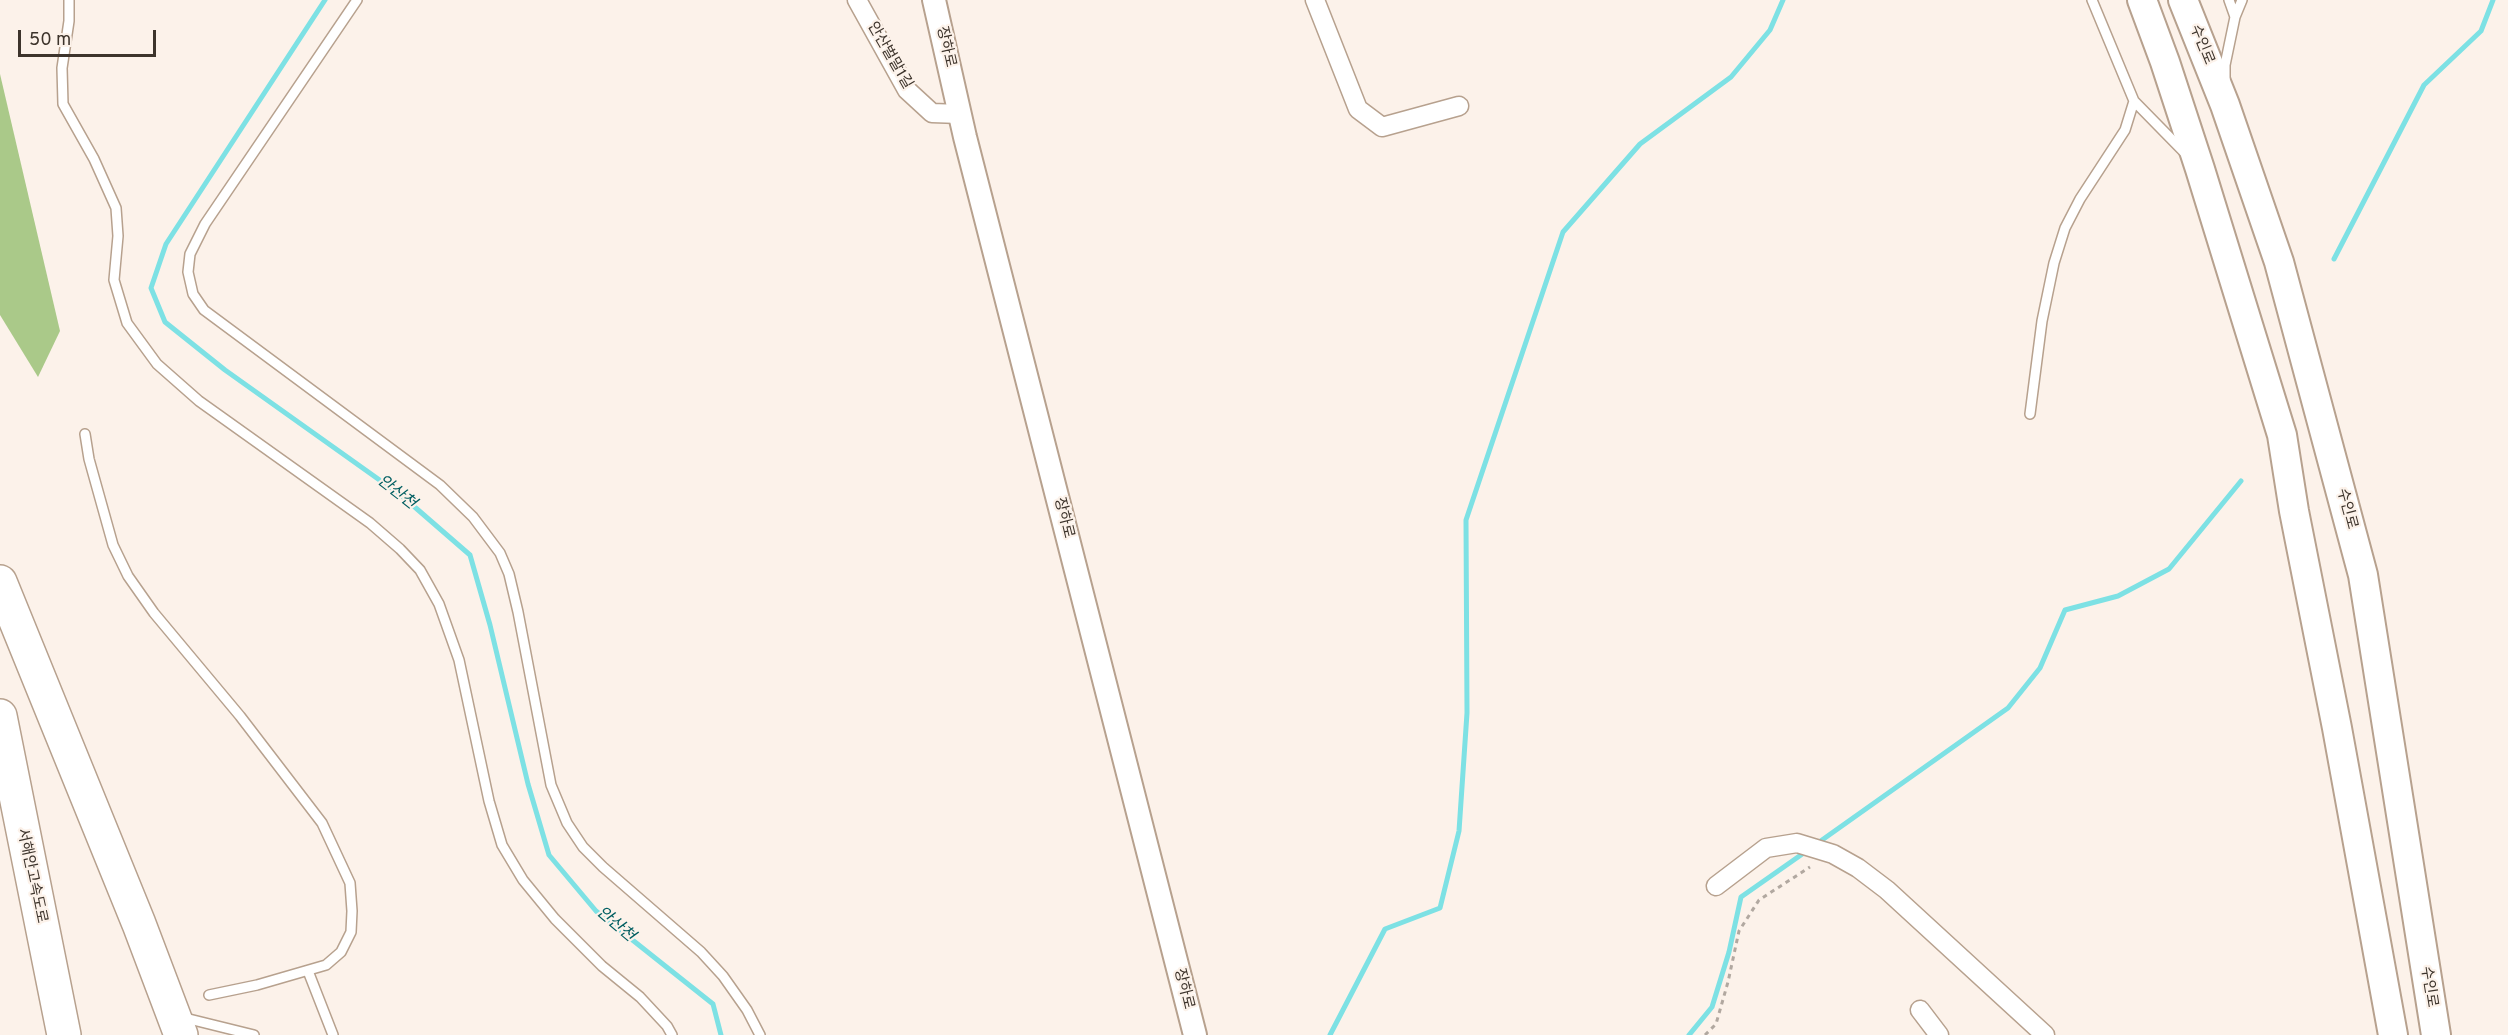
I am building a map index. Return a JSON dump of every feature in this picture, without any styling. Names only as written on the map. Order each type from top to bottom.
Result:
[{"type":"highway","points":[[0,582],[177,1025]]},
{"type":"highway","name":"서해안고속도로","points":[[0,716],[64,1035]]},
{"type":"main road","points":[[2142,0],[2200,169],[2282,435],[2294,511],[2337,728],[2393,1035]]},
{"type":"main road","name":"수인로","points":[[2183,0],[2225,105],[2279,262],[2363,575],[2436,1035]]},
{"type":"street","name":"안산벌말1길","points":[[857,0],[907,90],[932,113],[960,114]]},
{"type":"street","name":"장하로","points":[[934,0],[960,114],[1196,1035]]},
{"type":"street","points":[[1315,0],[1358,110],[1382,127],[1459,106]]},
{"type":"street","points":[[1716,886],[1766,848],[1797,843],[1829,853],[1858,868],[1887,890],[2045,1035]]},
{"type":"street","points":[[1920,1010],[1939,1035]]},
{"type":"lane","points":[[69,0],[69,21],[62,68],[63,104],[94,159],[116,208],[118,236],[114,280],[128,323],[157,364],[199,401],[370,523],[420,570],[440,604],[459,660],[484,781],[502,845],[523,880],[555,919],[602,966],[640,998],[667,1026],[672,1035]]},
{"type":"lane","points":[[357,0],[205,224],[190,254],[188,272],[193,294],[204,310],[440,485],[473,517],[500,553],[509,574],[551,785],[567,823],[583,847],[603,867],[701,952],[723,976],[747,1010],[760,1035]]},
{"type":"lane","points":[[2092,0],[2133,101],[2200,169]]},
{"type":"lane","points":[[2229,0],[2235,17]]},
{"type":"lane","points":[[2225,105],[2225,65],[2235,17],[2242,0]]},
{"type":"lane","points":[[2030,414],[2042,321],[2054,263],[2065,228],[2080,199],[2125,130],[2133,101]]},
{"type":"lane","points":[[85,434],[89,459],[113,544],[128,576],[154,613],[247,726],[322,824],[350,883],[351,932],[341,952],[326,965],[209,995]]},
{"type":"lane","points":[[308,971],[333,1035]]},
{"type":"lane","points":[[177,1025],[254,1035]]},
{"type":"path","points":[[1705,1035],[1716,1024],[1739,931],[1759,900],[1829,853]]},
{"type":"green space","points":[[0,74],[60,331],[38,377],[0,315]]},
{"type":"waterway","name":"안산천","points":[[325,0],[166,244],[151,288],[165,322],[225,370],[402,496],[470,555],[490,625],[528,784],[549,855],[596,911],[713,1004],[721,1035]]},
{"type":"waterway","points":[[1330,1035],[1385,929],[1440,908],[1459,831],[1467,713],[1466,520],[1563,232],[1640,144],[1731,77],[1770,30],[1783,0]]},
{"type":"waterway","points":[[2334,259],[2424,85],[2481,31],[2493,0]]},
{"type":"waterway","points":[[1815,845],[2008,708],[2040,668],[2065,610],[2118,596],[2169,569],[2241,481]]},
{"type":"waterway","points":[[1689,1035],[1712,1007],[1729,952],[1741,897],[1808,850]]}]
